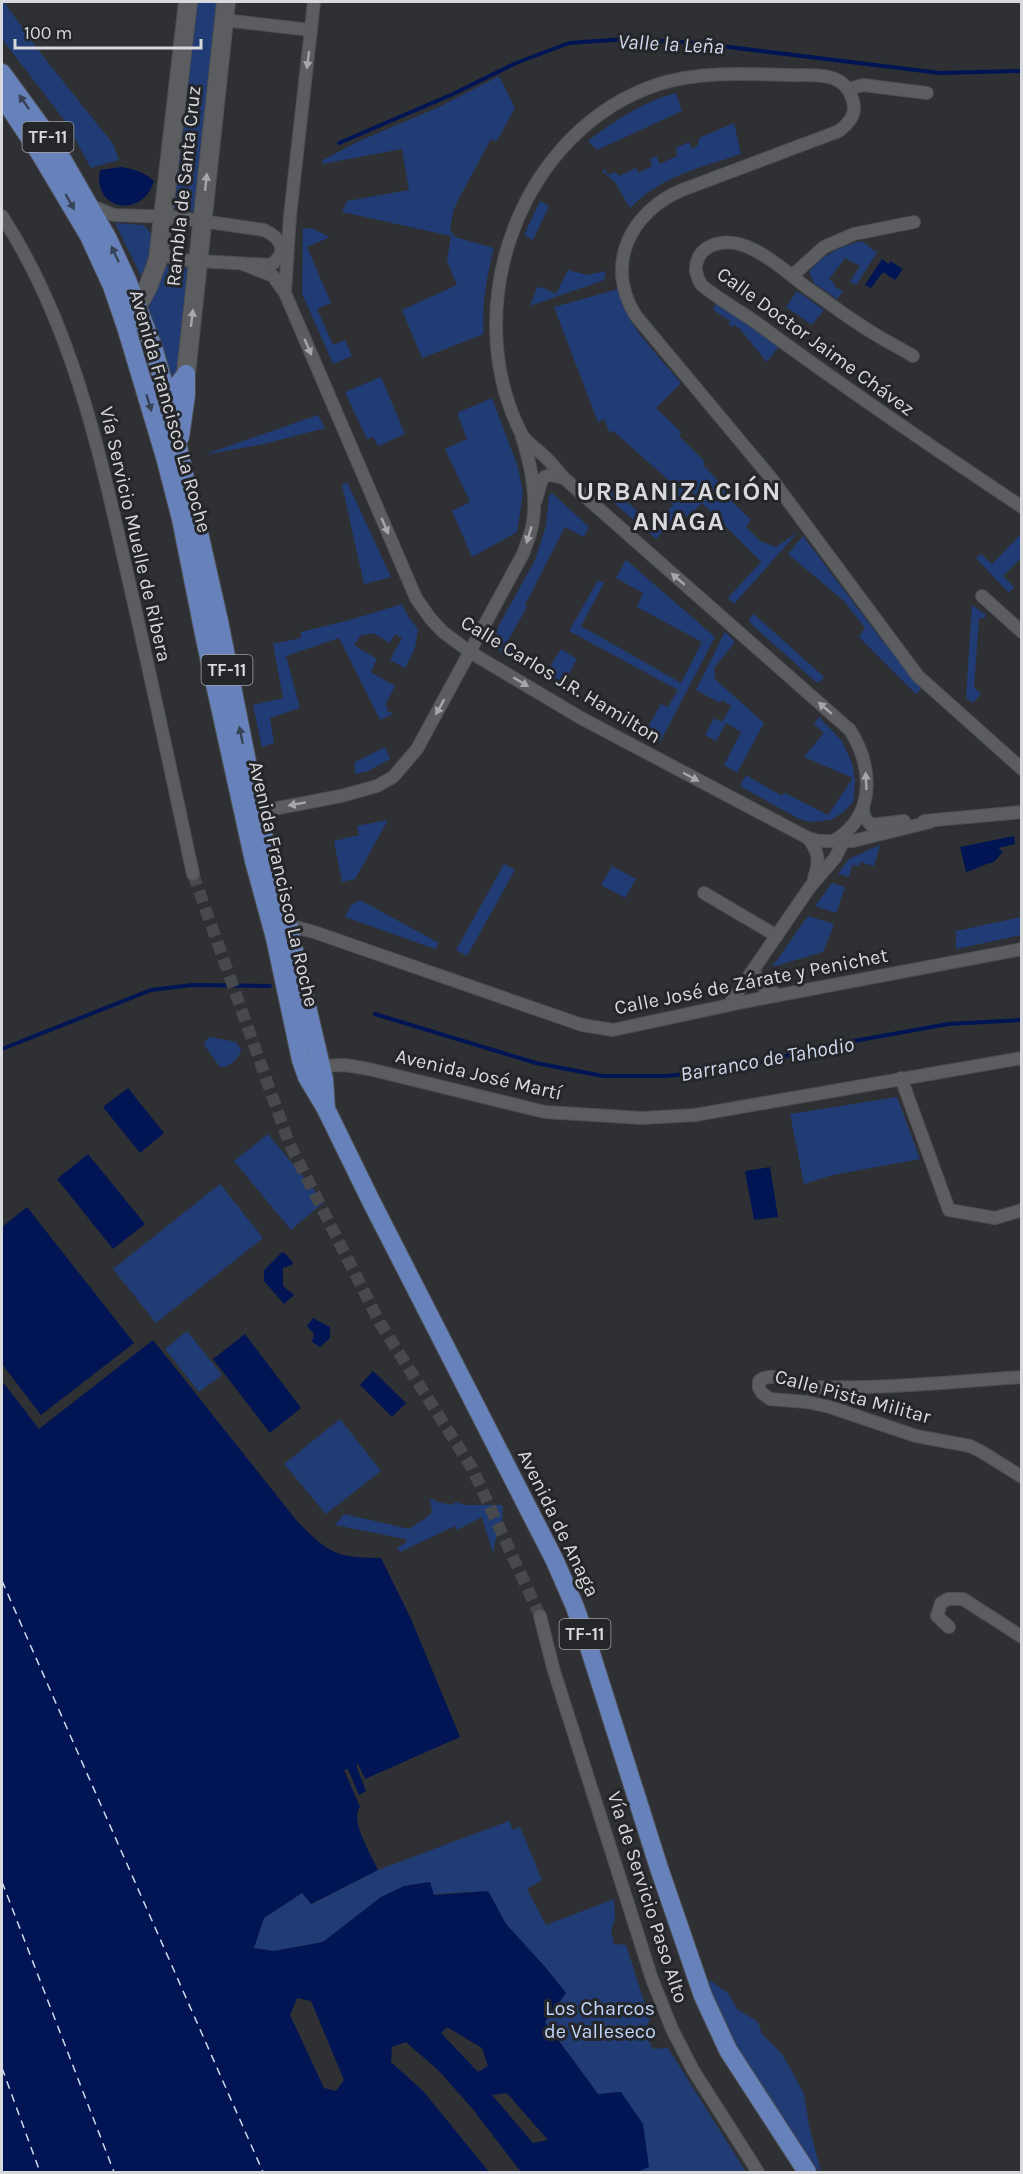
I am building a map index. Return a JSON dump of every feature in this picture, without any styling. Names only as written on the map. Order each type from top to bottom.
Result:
[{"type":"main road","name":"Rambla de Santa Cruz","points":[[132,316],[151,281],[159,253],[188,2]]},
{"type":"main road","name":"Rambla de Santa Cruz","points":[[186,374],[226,2]]},
{"type":"main road","name":"Avenida Francisco La Roche","points":[[2,73],[52,143],[108,239],[132,316],[186,544],[205,639],[281,932],[313,1071]]},
{"type":"main road","name":"Avenida Francisco La Roche","points":[[2,96],[70,203],[112,285],[127,303],[165,388],[219,621],[251,818]]},
{"type":"main road","points":[[165,388],[175,389],[186,374]]},
{"type":"main road","points":[[178,448],[186,395],[186,374]]},
{"type":"main road","points":[[186,544],[197,565],[209,615],[219,621]]},
{"type":"main road","name":"Avenida de Anaga","points":[[313,1071],[324,1079],[326,1109],[370,1201],[555,1561],[575,1607],[703,1996],[728,2050],[807,2172]]},
{"type":"street","name":"Calle Carlos J.R. Hamilton","points":[[314,2],[290,216],[285,293],[416,598],[430,618],[443,632],[470,652],[581,718],[808,838],[818,842],[930,822]]},
{"type":"street","points":[[224,20],[311,30]]},
{"type":"street","points":[[535,505],[528,455],[511,412],[501,378],[495,323],[499,277],[504,254],[520,211],[530,192],[556,156],[586,126],[610,108],[657,85],[689,76],[717,74],[827,76],[844,83],[849,89],[854,104],[854,114],[848,124],[839,131],[667,196],[652,206],[633,229],[626,248],[622,270],[627,302],[636,316],[771,478],[918,676],[1022,769]]},
{"type":"street","points":[[849,89],[863,85],[927,93]]},
{"type":"street","points":[[89,205],[114,215],[164,216],[264,230],[276,235],[280,240],[281,250],[278,260],[271,265],[174,259],[159,253]]},
{"type":"street","name":"Vía Servicio Muelle de Ribera","points":[[2,216],[20,246],[50,307],[87,411],[118,535],[194,874]]},
{"type":"street","points":[[264,230],[277,227],[290,216]]},
{"type":"street","points":[[793,275],[824,247],[854,234],[914,222]]},
{"type":"street","name":"Calle Doctor Jaime Chávez","points":[[913,357],[862,326],[775,261],[738,244],[719,242],[705,249],[696,264],[696,273],[702,285],[740,310],[830,377],[1022,507]]},
{"type":"street","points":[[243,264],[273,276],[285,293]]},
{"type":"street","points":[[522,436],[544,455],[564,478],[850,730],[859,744],[864,759],[867,781],[863,808],[864,817],[871,825],[907,821],[930,822],[1022,812]]},
{"type":"street","points":[[251,818],[377,786],[393,777],[417,749],[523,554],[532,528],[542,479],[550,473],[564,478]]},
{"type":"street","points":[[982,596],[1022,632]]},
{"type":"street","points":[[729,1005],[810,887],[835,858],[842,838],[863,808]]},
{"type":"street","points":[[808,838],[815,848],[819,865],[810,887]]},
{"type":"street","points":[[704,893],[777,936]]},
{"type":"street","name":"Calle José de Zárate y Penichet","points":[[281,932],[314,932],[582,1025],[613,1030],[778,995],[1022,949]]},
{"type":"street","points":[[753,970],[763,986],[778,995]]},
{"type":"street","name":"Avenida José Martí","points":[[313,1071],[345,1065],[545,1112],[642,1118],[695,1115],[1022,1058]]},
{"type":"street","points":[[901,1078],[949,1210],[995,1218],[1022,1210]]},
{"type":"street","name":"Calle Pista Militar","points":[[1022,1377],[892,1385],[808,1387],[771,1376],[759,1381],[759,1388],[770,1399],[807,1402],[830,1407],[916,1436],[970,1446],[1022,1477]]},
{"type":"street","points":[[950,1628],[937,1616],[941,1604],[948,1599],[963,1599],[1022,1637]]},
{"type":"street","name":"Vía de Servicio Paso Alto","points":[[540,1616],[554,1671],[652,1979],[672,2029],[693,2070],[758,2172]]},
{"type":"green space","points":[[2,2],[113,144],[119,160],[91,168],[65,121],[2,39]]},
{"type":"green space","points":[[193,2],[220,2],[196,211],[172,208]]},
{"type":"green space","points":[[499,76],[515,108],[496,142],[491,139],[457,202],[450,230],[455,237],[494,248],[485,291],[484,334],[422,358],[402,310],[457,285],[447,261],[451,236],[342,212],[347,201],[409,190],[402,149],[322,164],[323,160],[359,141],[439,107]]},
{"type":"green space","points":[[676,93],[682,111],[597,150],[588,141],[630,112]]},
{"type":"green space","points":[[734,123],[741,154],[682,174],[655,188],[630,208],[615,182],[602,171],[605,169],[608,175],[615,172],[619,176],[636,168],[639,173],[652,166],[650,159],[656,156],[660,164],[677,156],[676,148],[689,142],[692,149],[698,145],[699,138]]},
{"type":"green space","points":[[540,201],[549,206],[533,240],[524,235]]},
{"type":"green space","points":[[115,223],[143,225],[152,234],[148,259],[141,276]]},
{"type":"green space","points":[[303,228],[313,229],[330,237],[307,247],[331,303],[317,309],[333,345],[345,340],[352,356],[333,364],[302,293]]},
{"type":"green space","points":[[862,241],[877,253],[856,285],[850,281],[860,266],[845,258],[829,279],[843,292],[837,299],[814,283],[809,272],[820,261],[839,249]]},
{"type":"green space","points":[[165,266],[190,268],[177,375],[171,381],[148,309]]},
{"type":"green space","points":[[568,270],[587,275],[606,271],[604,280],[530,306],[537,288],[541,287],[556,294]]},
{"type":"green space","points":[[618,289],[621,301],[635,326],[681,383],[656,408],[681,432],[679,436],[705,462],[703,465],[728,491],[725,495],[751,520],[746,527],[760,541],[776,547],[798,532],[734,604],[728,598],[761,562],[702,503],[688,517],[681,511],[656,539],[598,489],[605,482],[654,526],[673,505],[661,493],[671,482],[613,431],[610,433],[604,419],[598,422],[554,307]]},
{"type":"green space","points":[[797,291],[824,310],[812,325],[786,307]]},
{"type":"green space","points":[[716,304],[779,346],[767,362],[740,329],[729,325],[730,321],[713,310]]},
{"type":"green space","points":[[381,377],[405,434],[378,446],[373,437],[367,439],[345,392]]},
{"type":"green space","points":[[492,398],[518,467],[523,493],[517,532],[472,557],[452,511],[470,502],[445,449],[467,439],[457,413]]},
{"type":"green space","points":[[318,415],[325,428],[264,444],[203,455]]},
{"type":"green space","points":[[347,482],[391,577],[364,584],[342,485]]},
{"type":"green space","points":[[552,493],[589,527],[584,537],[565,527],[525,605],[527,607],[505,646],[525,657],[522,661],[531,665],[528,669],[502,654],[496,644],[496,636],[498,627],[535,560],[546,526],[549,496]]},
{"type":"green space","points":[[1021,534],[1021,558],[1003,576],[1014,587],[1009,593],[976,558],[981,554],[992,564]]},
{"type":"green space","points":[[803,536],[881,639],[924,685],[916,694],[859,637],[865,628],[844,601],[788,554]]},
{"type":"green space","points":[[626,560],[715,637],[660,742],[644,734],[661,704],[668,707],[678,690],[569,631],[598,580],[604,583],[581,626],[681,683],[702,642],[637,607],[643,593],[616,578]]},
{"type":"green space","points":[[402,604],[418,629],[415,648],[405,668],[390,660],[402,638],[395,634],[390,643],[373,633],[360,636],[354,645],[377,659],[371,672],[395,686],[385,705],[388,707],[387,711],[393,714],[380,720],[339,638],[286,656],[300,708],[270,718],[274,743],[262,747],[253,705],[283,698],[273,644],[301,638],[301,632]]},
{"type":"green space","points":[[972,605],[986,615],[985,618],[979,618],[974,687],[981,694],[973,703],[966,698]]},
{"type":"green space","points":[[754,614],[824,677],[820,682],[816,682],[750,623],[749,619]]},
{"type":"green space","points":[[725,632],[735,642],[714,668],[715,679],[764,723],[737,773],[724,765],[741,732],[726,723],[716,741],[705,735],[714,718],[722,722],[731,706],[722,700],[720,703],[696,690]]},
{"type":"green space","points":[[561,649],[577,659],[562,687],[544,677]]},
{"type":"green space","points":[[819,717],[842,741],[852,763],[855,780],[854,795],[853,802],[846,810],[831,820],[810,822],[799,819],[740,786],[746,775],[782,796],[784,793],[787,794],[828,815],[853,778],[804,757],[824,733],[814,724]]},
{"type":"green space","points":[[385,747],[390,759],[368,771],[355,774],[355,762]]},
{"type":"green space","points":[[388,820],[355,879],[342,882],[334,841],[359,835],[357,826]]},
{"type":"green space","points":[[880,845],[874,866],[860,862],[859,866],[852,865],[849,877],[838,874],[849,859]]},
{"type":"green space","points":[[504,864],[515,870],[467,956],[456,950]]},
{"type":"green space","points":[[612,866],[636,879],[625,898],[601,885]]},
{"type":"green space","points":[[832,883],[845,887],[836,913],[815,906]]},
{"type":"green space","points":[[360,900],[439,943],[435,949],[345,917],[351,905]]},
{"type":"green space","points":[[808,916],[834,924],[823,952],[772,967]]},
{"type":"green space","points":[[1021,917],[1021,935],[956,949],[956,931]]},
{"type":"green space","points":[[210,1037],[236,1042],[241,1049],[236,1059],[227,1066],[220,1067],[204,1045]]},
{"type":"green space","points":[[897,1097],[920,1159],[833,1175],[804,1184],[790,1114]]},
{"type":"green space","points":[[268,1134],[324,1202],[291,1230],[234,1161]]},
{"type":"green space","points":[[220,1184],[263,1238],[156,1323],[113,1269]]},
{"type":"green space","points":[[187,1331],[222,1375],[199,1392],[165,1349]]},
{"type":"green space","points":[[340,1419],[381,1471],[326,1514],[284,1464]]},
{"type":"green space","points":[[430,1499],[437,1502],[453,1505],[455,1502],[466,1505],[502,1505],[501,1523],[493,1554],[482,1517],[457,1530],[455,1526],[400,1552],[397,1548],[407,1542],[405,1539],[335,1525],[344,1514],[409,1529],[430,1515],[432,1511]]},
{"type":"green space","name":"Los Charcos de Valleseco","points":[[509,1821],[513,1830],[520,1827],[542,1880],[527,1889],[546,1925],[614,1899],[615,1920],[611,1930],[614,1944],[626,1945],[650,2020],[643,2030],[653,2049],[668,2048],[746,2172],[637,2172],[598,2094],[545,2022],[566,1993],[506,1924],[488,1891],[381,1897],[323,1942],[274,1951],[253,1948],[264,1918],[302,1893],[312,1904],[378,1870]]},
{"type":"green space","points":[[708,1979],[728,1993],[737,2009],[758,2022],[762,2034],[781,2053],[792,2071],[804,2094],[809,2126],[821,2172],[811,2163],[751,2075],[726,2029]]},
{"type":"shaded area","points":[[121,167],[139,171],[154,181],[148,193],[140,201],[130,205],[111,202],[104,194],[100,184],[100,170]]},
{"type":"shaded area","points":[[882,259],[903,269],[895,280],[883,272],[871,288],[865,285]]},
{"type":"shaded area","points":[[1014,836],[1015,844],[998,848],[1003,852],[994,862],[966,872],[960,847]]},
{"type":"shaded area","points":[[128,1088],[164,1133],[140,1153],[103,1107]]},
{"type":"shaded area","points":[[88,1154],[145,1224],[113,1249],[57,1179]]},
{"type":"shaded area","points":[[770,1167],[778,1217],[754,1220],[745,1171]]},
{"type":"shaded area","points":[[27,1207],[134,1343],[41,1415],[2,1364],[2,1227]]},
{"type":"shaded area","points":[[284,1252],[293,1263],[283,1268],[283,1286],[294,1295],[284,1304],[264,1281],[264,1270]]},
{"type":"shaded area","points":[[313,1318],[330,1327],[330,1338],[320,1347],[312,1342],[314,1334],[307,1326]]},
{"type":"shaded area","points":[[245,1334],[301,1408],[270,1433],[213,1359]]},
{"type":"shaded area","points":[[153,1340],[308,1532],[334,1552],[354,1557],[381,1558],[411,1619],[460,1737],[365,1779],[358,1764],[356,1765],[366,1791],[359,1795],[348,1769],[344,1770],[360,1807],[357,1813],[359,1829],[378,1870],[311,1904],[302,1893],[264,1918],[254,1948],[274,1951],[323,1942],[381,1897],[404,1886],[430,1882],[434,1895],[488,1891],[506,1924],[566,1993],[545,2022],[598,2094],[621,2092],[643,2124],[649,2167],[637,2172],[2,2172],[2,1381],[39,1429]]},
{"type":"shaded area","points":[[373,1371],[406,1403],[392,1417],[360,1385]]},
{"type":"pier","points":[[297,1998],[311,2001],[344,2080],[336,2091],[324,2088],[290,2015]]},
{"type":"pier","points":[[447,2027],[482,2048],[488,2066],[478,2072],[441,2033]]},
{"type":"pier","points":[[406,2042],[438,2070],[472,2108],[521,2172],[489,2172],[424,2092],[391,2062],[392,2047]]},
{"type":"pier","points":[[507,2093],[548,2140],[533,2143],[492,2095]]},
{"type":"waterway","name":"Valle la Leña","points":[[339,143],[453,94],[516,63],[569,43],[626,39],[696,43],[940,73],[1022,71]]},
{"type":"waterway","name":"Barranco de Tahodio","points":[[2,1049],[151,990],[192,985],[270,986]]},
{"type":"waterway","name":"Barranco de Tahodio","points":[[375,1014],[536,1063],[603,1076],[666,1076],[727,1070],[832,1045],[948,1024],[1022,1020]]},
{"type":"ferry route","points":[[2,1581],[263,2172]]},
{"type":"ferry route","points":[[2,1882],[114,2172]]},
{"type":"ferry route","points":[[2,2068],[40,2172]]},
{"type":"tunnel","points":[[193,874],[289,1143],[380,1323],[472,1468],[540,1616]]},
{"type":"district","name":"URBANIZACIÓN ANAGA","points":[[679,506]]}]
